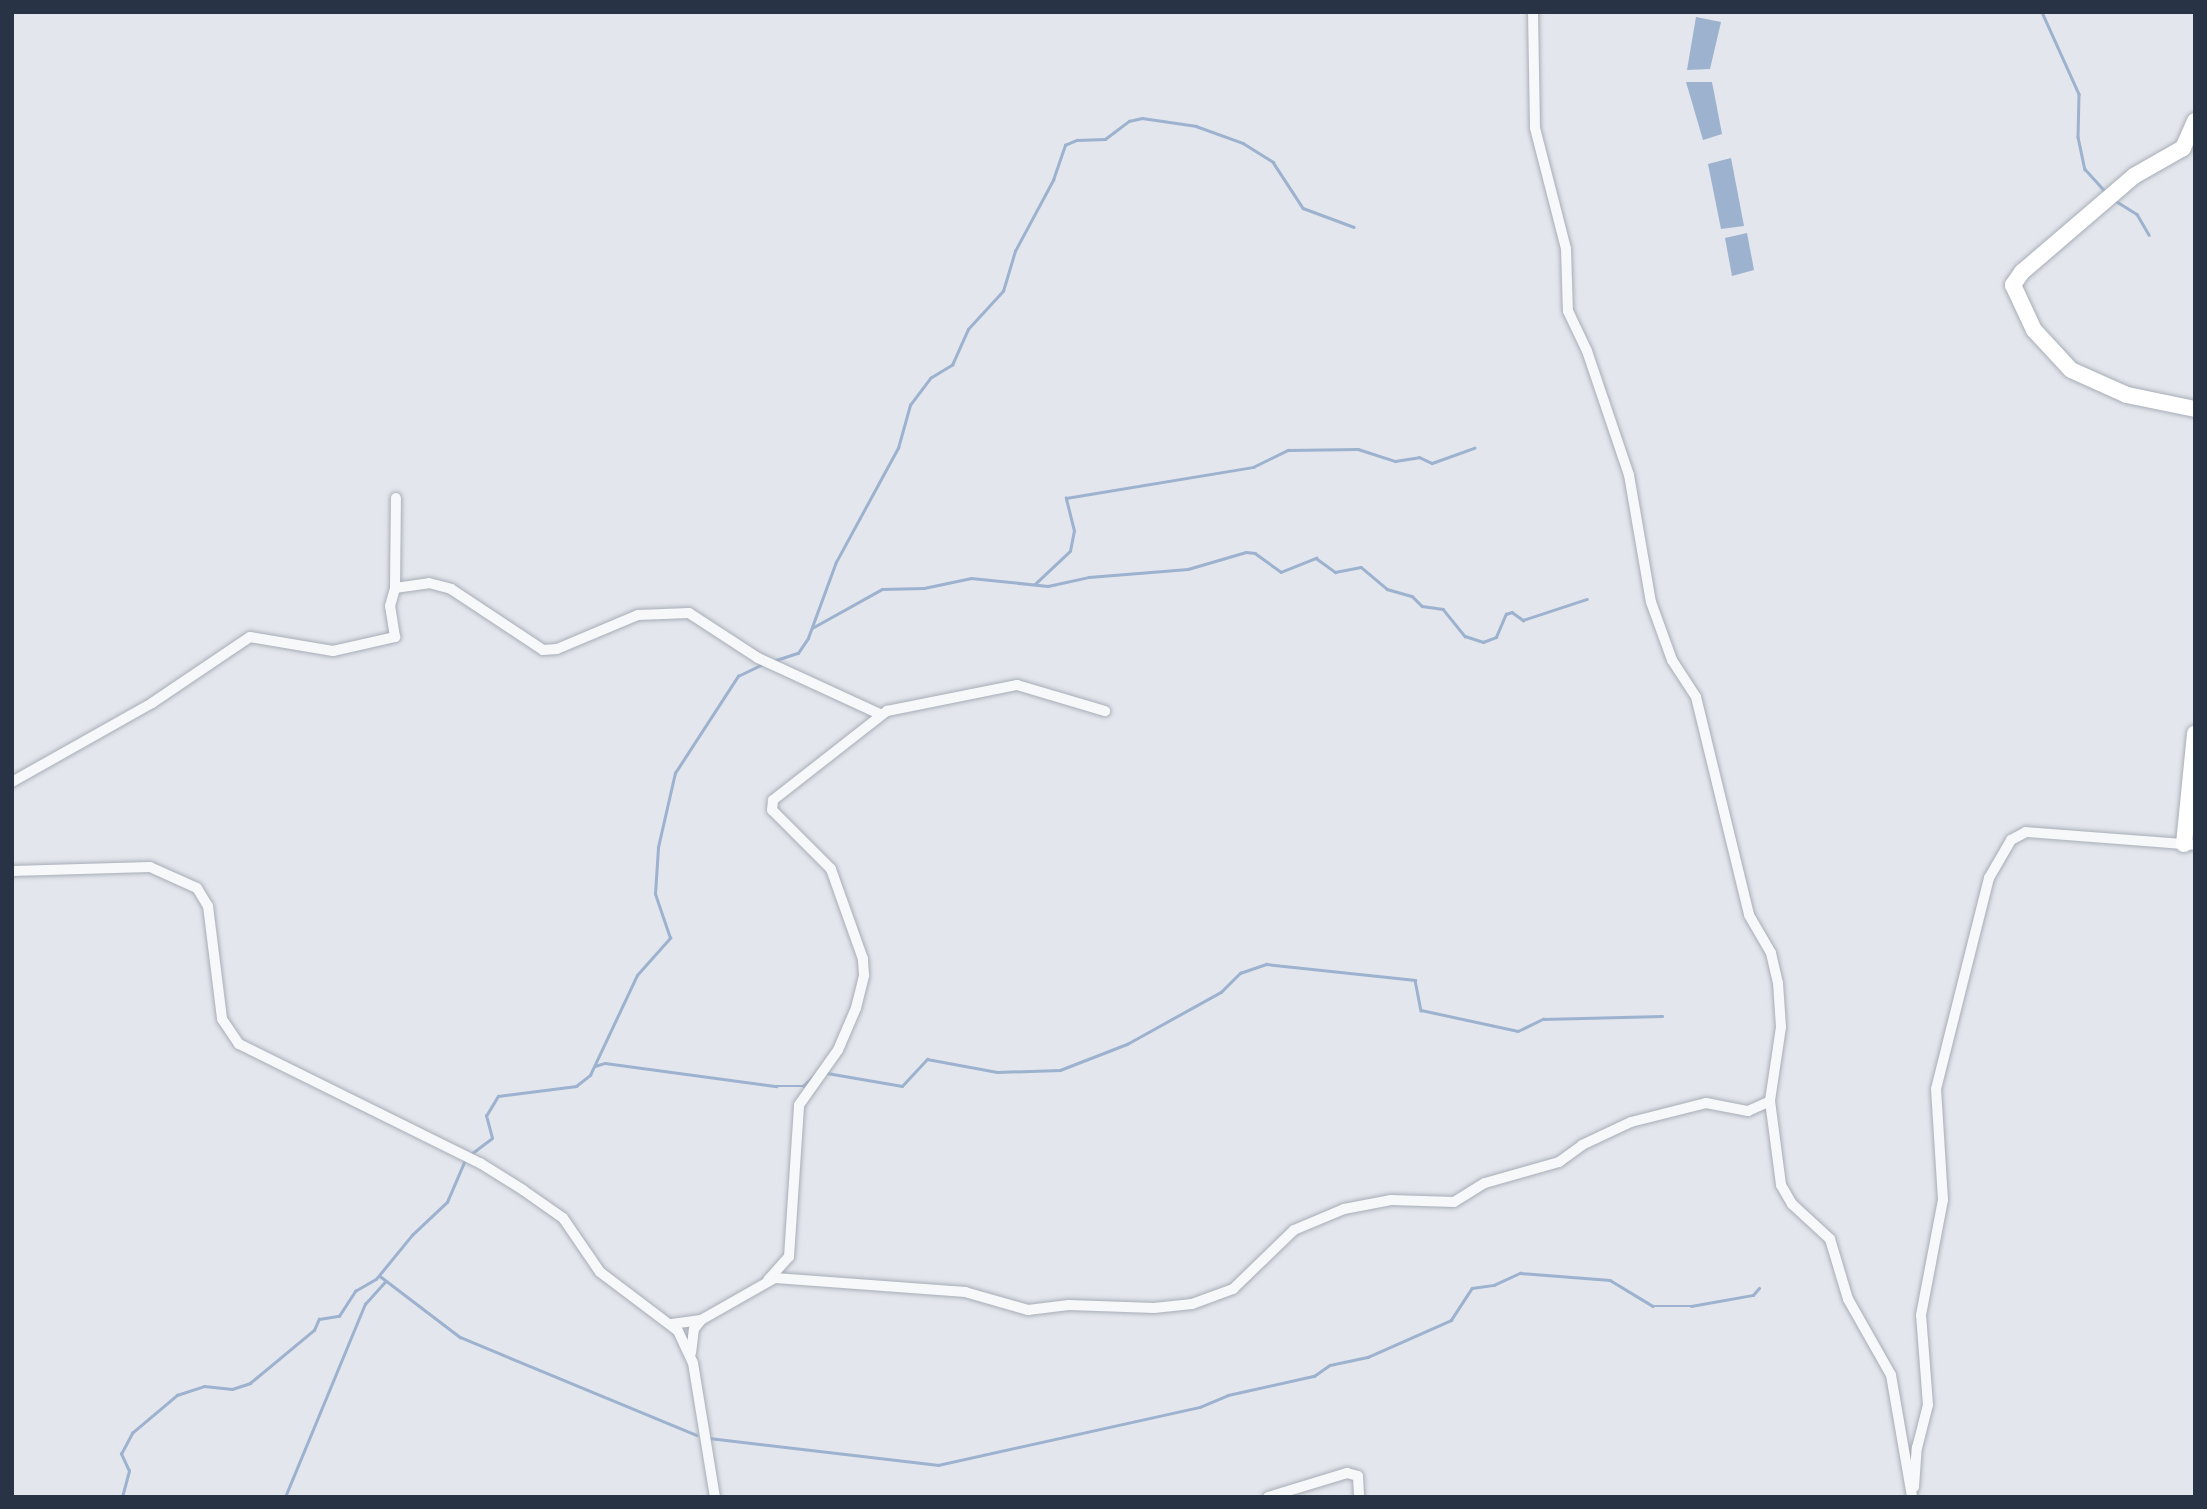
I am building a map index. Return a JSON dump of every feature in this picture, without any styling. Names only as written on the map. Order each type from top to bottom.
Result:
[{"type":"street","points":[[1533,12],[1535,128],[1566,249],[1568,311],[1587,351],[1629,475],[1651,602],[1672,660],[1696,697],[1749,915],[1771,953],[1778,983],[1781,1027],[1770,1101],[1781,1185],[1792,1204],[1830,1239],[1848,1299],[1891,1375],[1913,1497]]},
{"type":"street","points":[[2195,121],[2183,148],[2134,176],[2022,272],[2013,285],[2034,330],[2071,370],[2127,395],[2195,409]]},
{"type":"street","points":[[12,782],[152,703],[250,637],[333,651],[395,637],[390,606],[395,588],[396,498]]},
{"type":"street","points":[[395,588],[429,583],[460,592],[543,650],[556,649],[638,615],[689,613],[758,658],[880,714]]},
{"type":"street","points":[[715,1497],[691,1354],[694,1329],[701,1320],[767,1281],[789,1257],[799,1105],[838,1051],[856,1008],[864,975],[863,959],[831,869],[784,825],[772,804],[880,714],[1017,685],[1105,711]]},
{"type":"street","points":[[1913,1497],[1916,1459],[1929,1387],[1921,1315],[1943,1200],[1936,1089],[1989,878],[2011,840],[2026,832],[2189,845],[2195,734]]},
{"type":"street","points":[[12,871],[150,867],[197,888],[208,906],[222,1019],[239,1044],[480,1163],[523,1190],[563,1218],[600,1272],[672,1324],[691,1354]]},
{"type":"street","points":[[767,1281],[965,1292],[1028,1310],[1069,1305],[1154,1308],[1192,1304],[1233,1289],[1294,1230],[1344,1209],[1391,1200],[1454,1202],[1485,1183],[1559,1162],[1582,1145],[1632,1122],[1706,1104],[1748,1111],[1770,1101]]},
{"type":"street","points":[[672,1324],[701,1320]]},
{"type":"street","points":[[1268,1497],[1357,1473],[1359,1497]]},
{"type":"water","points":[[1696,17],[1721,22],[1710,69],[1687,70]]},
{"type":"water","points":[[1686,82],[1712,82],[1722,134],[1703,140]]},
{"type":"water","points":[[1731,158],[1744,226],[1721,229],[1708,164]]},
{"type":"water","points":[[1747,233],[1754,270],[1732,276],[1725,238]]},
{"type":"waterway","points":[[2042,12],[2079,94],[2078,137],[2085,169],[2106,192]]},
{"type":"waterway","points":[[773,661],[798,653],[808,638],[836,562],[898,448],[910,405],[930,378],[952,365],[968,329],[1003,291],[1015,251],[1053,180],[1065,145],[1077,140],[1105,139],[1129,121],[1142,118],[1196,126],[1243,143],[1273,162],[1303,208],[1354,227]]},
{"type":"waterway","points":[[2116,201],[2137,214],[2149,235]]},
{"type":"waterway","points":[[1035,584],[1070,551],[1074,531],[1066,498],[1253,467],[1288,450],[1358,449],[1395,461],[1419,457],[1432,463],[1474,448]]},
{"type":"waterway","points":[[812,628],[882,589],[924,588],[971,578],[1048,586],[1089,577],[1188,569],[1246,552],[1255,553],[1281,572],[1316,558],[1335,572],[1361,567],[1387,589],[1412,596],[1422,606],[1443,609],[1465,636],[1483,642],[1496,637],[1506,614],[1512,612],[1523,620],[1587,599]]},
{"type":"waterway","points":[[471,1154],[492,1138],[486,1116],[498,1096],[576,1086],[590,1075],[637,975],[670,938],[655,894],[658,847],[675,773],[738,676],[763,664]]},
{"type":"waterway","points":[[827,1073],[902,1086],[927,1059],[997,1072],[1060,1070],[1127,1044],[1221,992],[1240,973],[1266,964],[1415,980],[1421,1010],[1518,1031],[1543,1019],[1662,1016]]},
{"type":"waterway","points":[[595,1066],[605,1063],[776,1086],[803,1086],[819,1071]]},
{"type":"waterway","points":[[122,1497],[129,1471],[121,1454],[132,1433],[177,1395],[204,1386],[232,1389],[250,1383],[314,1330],[319,1319],[339,1316],[355,1291],[376,1279],[412,1235],[447,1202],[465,1160]]},
{"type":"waterway","points":[[709,1438],[938,1465],[1200,1407],[1228,1395],[1314,1376],[1330,1365],[1368,1357],[1451,1320],[1472,1288],[1494,1285],[1520,1273],[1610,1280],[1653,1306],[1691,1306],[1753,1295],[1759,1288]]},
{"type":"waterway","points":[[380,1276],[460,1337],[697,1435]]},
{"type":"waterway","points":[[285,1497],[365,1304],[385,1282]]}]
